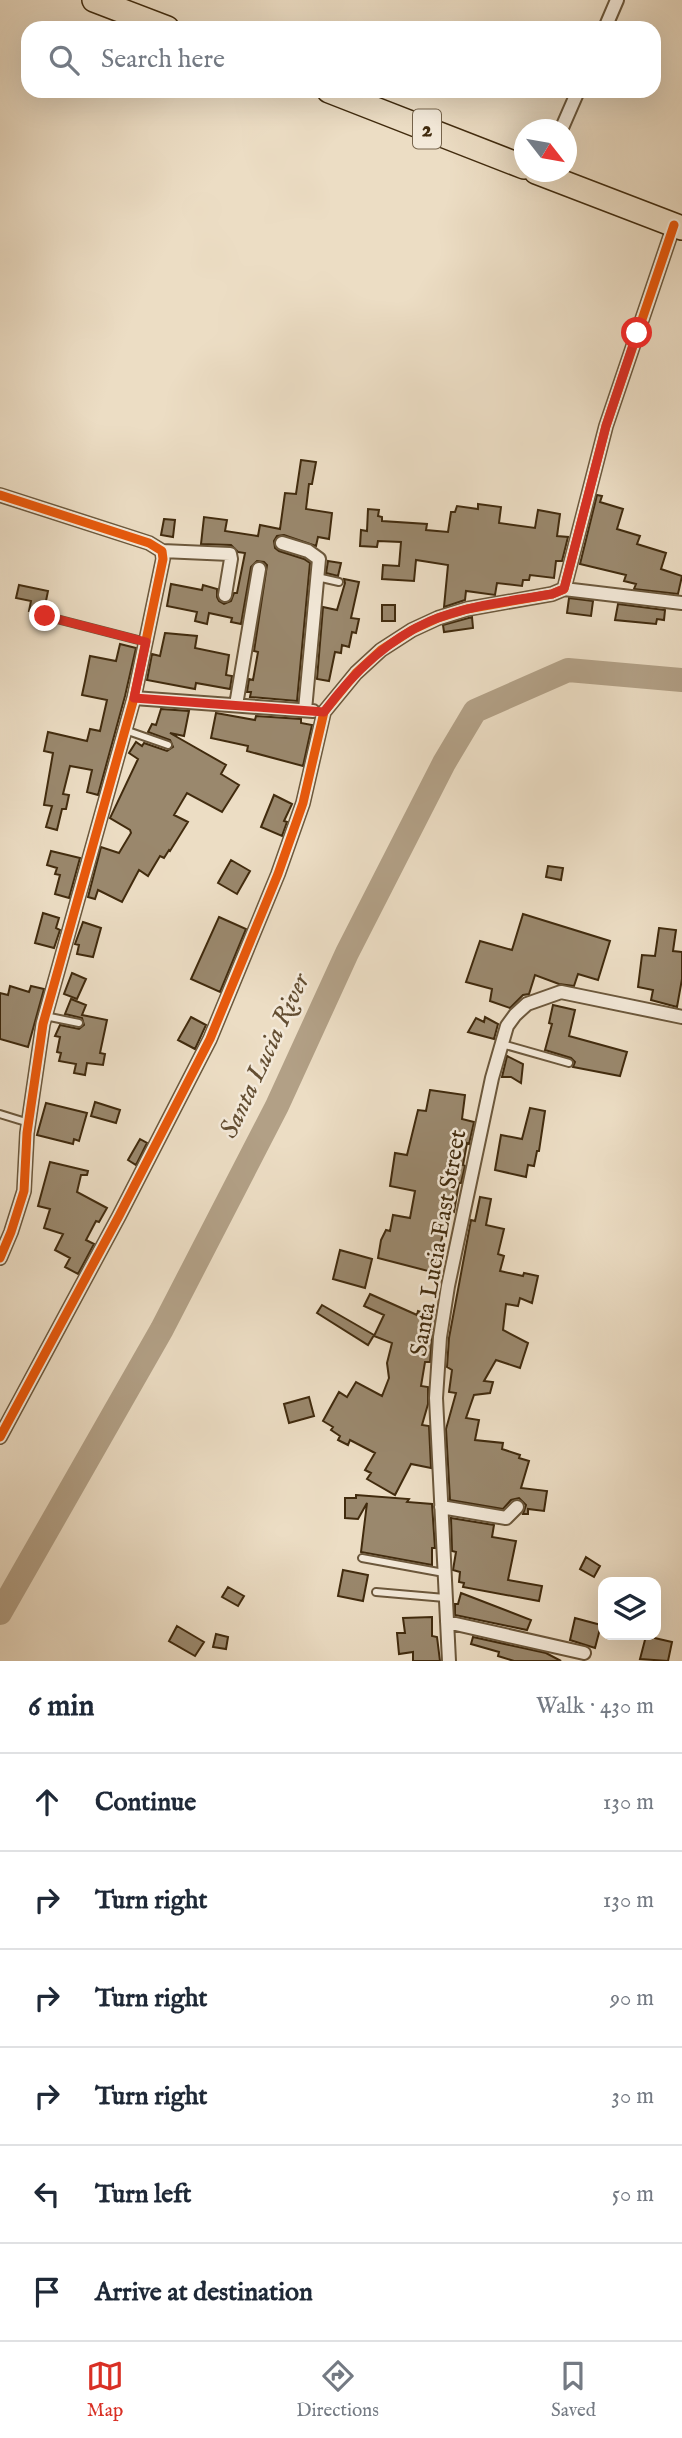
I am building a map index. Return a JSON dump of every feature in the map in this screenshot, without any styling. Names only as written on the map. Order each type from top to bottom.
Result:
[{"type":"highway","points":[[94,0],[149,21]]},
{"type":"highway","name":"2","points":[[347,98],[514,162]]},
{"type":"highway","name":"2","points":[[564,182],[678,227]]},
{"type":"street","points":[[608,21],[617,0]]},
{"type":"street","points":[[566,119],[575,98]]},
{"type":"street","points":[[564,589],[606,426],[678,227]]},
{"type":"street","points":[[0,495],[149,543],[162,551],[230,554],[225,595]]},
{"type":"street","points":[[282,543],[319,559],[305,710]]},
{"type":"street","points":[[0,1258],[24,1191],[29,1123],[45,1016],[134,698],[163,566],[162,551]]},
{"type":"street","points":[[236,705],[259,569]]},
{"type":"street","points":[[0,1437],[119,1216],[210,1039],[278,874],[303,803],[324,712],[356,673],[382,650],[412,630],[460,611],[552,594],[564,589],[682,603]]},
{"type":"street","points":[[134,698],[324,712]]},
{"type":"street","name":"Santa Lucia East Street","points":[[449,1661],[436,1398],[439,1337],[481,1130],[507,1026],[515,1014],[527,1004],[561,992],[682,1017]]},
{"type":"street","points":[[441,1507],[506,1518],[517,1507]]},
{"type":"street","points":[[447,1622],[584,1653]]},
{"type":"lane","points":[[317,577],[339,582]]},
{"type":"lane","points":[[45,616],[146,642]]},
{"type":"lane","points":[[125,730],[167,745]]},
{"type":"lane","points":[[45,1016],[79,1023]]},
{"type":"lane","points":[[502,1045],[569,1063]]},
{"type":"lane","points":[[0,1114],[29,1123]]},
{"type":"lane","points":[[362,1558],[444,1573]]},
{"type":"lane","points":[[376,1592],[445,1598]]},
{"type":"building","points":[[301,460],[316,462],[312,484],[309,484],[306,509],[332,513],[329,539],[318,537],[316,546],[284,535],[277,536],[274,541],[275,548],[279,551],[310,563],[297,701],[250,697],[251,692],[247,692],[249,679],[253,680],[258,652],[254,651],[267,565],[257,561],[251,567],[241,624],[231,622],[232,618],[209,613],[207,624],[195,621],[197,612],[167,606],[171,584],[202,590],[203,585],[217,589],[217,597],[224,604],[231,601],[234,593],[237,593],[245,553],[238,552],[231,545],[201,544],[204,517],[227,520],[225,531],[258,536],[260,525],[280,529],[285,493],[296,494]]},
{"type":"building","points":[[597,495],[602,496],[600,502],[623,509],[617,529],[640,536],[637,544],[666,553],[661,569],[682,576],[678,594],[634,589],[636,584],[624,581],[626,575],[580,564]]},
{"type":"building","points":[[478,504],[501,507],[499,523],[535,528],[538,510],[560,514],[557,536],[568,537],[562,561],[556,561],[554,578],[530,575],[529,580],[523,580],[522,586],[497,583],[495,595],[466,591],[465,600],[444,607],[448,565],[416,560],[414,581],[382,579],[383,565],[399,566],[401,542],[378,541],[377,547],[360,546],[361,530],[367,531],[368,509],[379,510],[378,516],[382,517],[382,521],[427,524],[426,530],[448,532],[451,512],[455,512],[457,506],[478,509]]},
{"type":"building","points":[[164,519],[175,520],[173,537],[161,535]]},
{"type":"building","points":[[328,561],[341,563],[338,576],[326,573]]},
{"type":"building","points":[[344,579],[359,582],[351,618],[359,619],[356,633],[352,632],[349,647],[342,645],[341,653],[335,652],[329,681],[317,679],[323,607],[337,610]]},
{"type":"building","points":[[19,585],[48,591],[44,611],[40,614],[29,611],[31,601],[16,598]]},
{"type":"building","points":[[569,598],[593,601],[591,616],[567,613]]},
{"type":"building","points":[[618,604],[665,610],[664,620],[657,619],[656,624],[615,620]]},
{"type":"building","points":[[382,605],[395,605],[395,621],[382,621]]},
{"type":"building","points":[[472,617],[473,628],[444,632],[443,625]]},
{"type":"building","points":[[165,633],[197,636],[195,648],[229,655],[226,675],[232,676],[230,689],[196,683],[195,689],[147,680],[152,654],[160,656]]},
{"type":"building","points":[[120,644],[136,648],[98,795],[87,792],[92,770],[70,766],[63,794],[69,795],[66,809],[62,809],[57,830],[46,827],[52,806],[44,805],[53,753],[44,751],[48,732],[87,741],[90,729],[100,731],[107,700],[82,695],[90,656],[116,661]]},
{"type":"building","points":[[161,709],[189,711],[184,736],[170,733],[226,765],[221,774],[239,785],[222,812],[187,793],[174,815],[188,822],[170,851],[164,858],[160,856],[148,876],[139,870],[122,902],[98,890],[95,899],[88,897],[101,847],[119,853],[131,833],[110,818],[138,759],[129,753],[136,742],[142,746],[144,743],[167,751],[173,747],[170,740],[148,732],[152,724],[156,725]]},
{"type":"building","points":[[216,713],[255,720],[256,716],[301,719],[301,723],[312,725],[303,766],[247,751],[248,746],[211,738]]},
{"type":"building","points":[[274,795],[292,804],[284,821],[287,822],[282,836],[261,827]]},
{"type":"building","points":[[51,851],[80,858],[69,898],[55,894],[60,875],[55,874],[57,868],[47,865]]},
{"type":"building","points":[[231,860],[250,871],[237,894],[218,883]]},
{"type":"building","points":[[548,866],[563,868],[561,880],[546,877]]},
{"type":"building","points":[[43,913],[59,918],[56,928],[60,930],[54,948],[35,943]]},
{"type":"building","points":[[523,914],[610,941],[598,980],[578,974],[574,986],[559,984],[535,975],[529,994],[523,995],[510,1008],[490,1001],[492,989],[466,982],[480,941],[512,950]]},
{"type":"building","points":[[219,917],[246,929],[220,992],[191,979]]},
{"type":"building","points":[[83,922],[101,928],[93,957],[77,954],[79,945],[75,944]]},
{"type":"building","points":[[659,928],[676,930],[673,951],[682,952],[682,979],[677,1007],[651,1000],[653,990],[638,987],[642,955],[655,956]]},
{"type":"building","points":[[72,973],[86,979],[77,999],[64,994]]},
{"type":"building","points":[[10,986],[29,992],[31,986],[44,989],[28,1047],[0,1039],[0,993],[8,995]]},
{"type":"building","points":[[71,999],[86,1005],[82,1015],[107,1020],[100,1053],[105,1054],[103,1065],[87,1063],[85,1075],[74,1073],[76,1064],[59,1061],[61,1053],[57,1052],[60,1037],[55,1036],[60,1025],[79,1029],[84,1025],[82,1018],[65,1014]]},
{"type":"building","points":[[553,1005],[575,1010],[569,1036],[627,1052],[620,1076],[573,1067],[575,1062],[571,1058],[545,1050],[552,1024],[549,1023]]},
{"type":"building","points":[[191,1017],[206,1025],[195,1049],[178,1040]]},
{"type":"building","points":[[485,1017],[498,1024],[494,1039],[468,1032],[476,1018],[484,1022]]},
{"type":"building","points":[[507,1056],[523,1064],[521,1083],[511,1077],[502,1077]]},
{"type":"building","points":[[430,1090],[465,1095],[462,1119],[474,1122],[469,1144],[467,1143],[465,1166],[454,1212],[450,1211],[432,1272],[378,1258],[381,1240],[386,1230],[390,1231],[393,1215],[410,1218],[415,1191],[390,1186],[395,1153],[407,1155],[418,1110],[426,1111]]},
{"type":"building","points":[[95,1102],[120,1110],[116,1123],[91,1116]]},
{"type":"building","points":[[46,1103],[87,1113],[79,1141],[74,1139],[73,1144],[37,1135]]},
{"type":"building","points":[[530,1108],[545,1111],[534,1166],[528,1165],[526,1177],[495,1170],[501,1135],[522,1139]]},
{"type":"building","points":[[140,1139],[147,1143],[136,1165],[128,1160]]},
{"type":"building","points":[[50,1162],[88,1171],[87,1175],[81,1175],[77,1192],[107,1208],[86,1240],[94,1244],[78,1274],[65,1267],[70,1258],[55,1250],[63,1234],[44,1228],[50,1209],[38,1206]]},
{"type":"building","points":[[480,1197],[491,1199],[486,1225],[504,1229],[498,1254],[504,1256],[500,1271],[538,1276],[532,1303],[520,1298],[518,1306],[506,1304],[503,1330],[528,1343],[520,1368],[496,1360],[484,1381],[493,1382],[490,1393],[474,1395],[466,1418],[479,1420],[475,1440],[503,1443],[502,1449],[529,1461],[521,1488],[547,1491],[544,1511],[528,1509],[528,1514],[523,1514],[526,1505],[519,1498],[511,1500],[503,1509],[450,1500],[446,1429],[456,1393],[449,1392],[452,1370],[447,1367],[449,1338],[471,1220],[475,1221]]},
{"type":"building","points":[[340,1250],[372,1259],[365,1288],[333,1279]]},
{"type":"building","points":[[370,1294],[417,1315],[418,1311],[434,1316],[430,1362],[425,1362],[421,1386],[428,1387],[428,1404],[422,1425],[429,1426],[431,1468],[411,1464],[395,1495],[367,1479],[371,1473],[365,1470],[375,1453],[350,1440],[348,1445],[338,1440],[340,1436],[331,1430],[333,1427],[323,1421],[339,1392],[347,1397],[356,1382],[382,1396],[389,1378],[387,1363],[392,1343],[374,1336],[384,1315],[364,1306]]},
{"type":"building","points":[[322,1305],[374,1335],[368,1345],[317,1313]]},
{"type":"building","points":[[309,1397],[314,1416],[289,1423],[284,1404]]},
{"type":"building","points":[[356,1495],[409,1499],[407,1502],[432,1504],[435,1548],[432,1548],[432,1565],[361,1552],[367,1503],[358,1519],[345,1518],[345,1498],[356,1498]]},
{"type":"building","points":[[451,1518],[494,1525],[492,1537],[516,1541],[508,1580],[542,1586],[539,1601],[463,1587],[464,1583],[459,1582],[460,1572],[453,1570],[456,1552],[452,1551]]},
{"type":"building","points":[[586,1557],[600,1566],[594,1577],[580,1569]]},
{"type":"building","points":[[343,1570],[368,1575],[363,1601],[338,1596]]},
{"type":"building","points":[[228,1587],[244,1596],[238,1606],[222,1597]]},
{"type":"building","points":[[461,1593],[531,1620],[527,1630],[455,1615],[455,1604],[458,1604]]},
{"type":"building","points":[[432,1617],[432,1636],[437,1637],[440,1661],[413,1661],[413,1652],[399,1654],[397,1633],[405,1633],[403,1618]]},
{"type":"building","points":[[575,1618],[598,1624],[595,1648],[570,1640]]},
{"type":"building","points":[[177,1626],[204,1642],[195,1656],[169,1641]]},
{"type":"building","points":[[216,1634],[228,1637],[226,1649],[213,1647]]},
{"type":"building","points":[[473,1637],[546,1653],[561,1661],[514,1661],[498,1656],[499,1652],[471,1644]]},
{"type":"building","points":[[645,1640],[672,1642],[668,1661],[640,1659]]},
{"type":"waterway","name":"Santa Lucia River","points":[[0,1613],[162,1329],[277,1106],[347,953],[444,763],[475,711],[568,670],[682,680]]},
{"type":"cycle path","points":[[0,1437],[119,1216],[210,1039],[278,874],[303,803],[324,712],[356,673],[381,650],[412,630],[467,609],[552,594],[564,589],[606,426],[674,225]]},
{"type":"cycle path","points":[[0,495],[149,543],[162,551],[163,559],[134,698],[43,1024],[27,1133],[24,1191],[0,1258]]},
{"type":"route","points":[[45,616],[146,642],[134,698],[324,712],[356,673],[382,650],[412,630],[454,613],[552,594],[564,589],[592,473],[637,333]]}]
